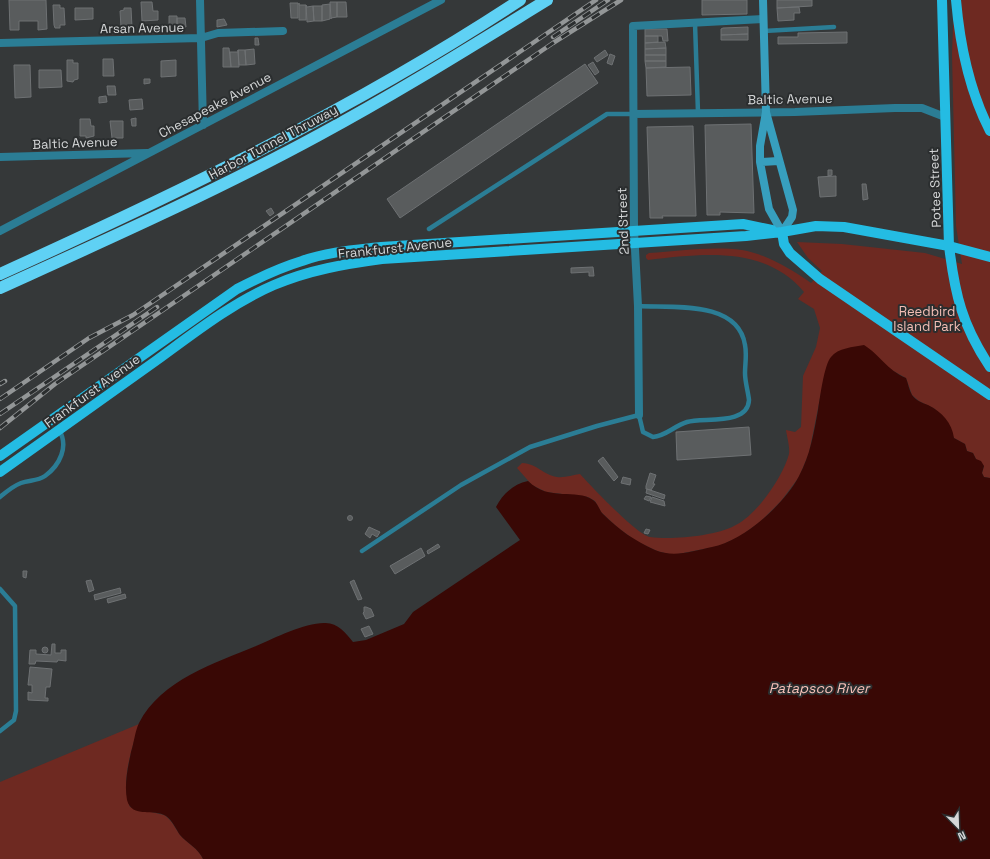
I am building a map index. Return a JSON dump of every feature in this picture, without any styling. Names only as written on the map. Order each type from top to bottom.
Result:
[{"type":"highway","name":"Harbor Tunnel Thruway","points":[[0,274],[171,195],[272,144],[377,86],[520,0]]},
{"type":"highway","name":"Harbor Tunnel Thruway","points":[[0,288],[178,207],[320,134],[404,86],[547,0]]},
{"type":"main road","points":[[763,0],[766,112],[760,146],[760,162],[768,209],[782,232],[784,244],[790,253],[820,279],[990,395]]},
{"type":"main road","name":"Potee Street","points":[[942,0],[949,246],[957,300],[964,323],[976,347],[990,367]]},
{"type":"main road","points":[[956,0],[964,59],[975,95],[990,131]]},
{"type":"main road","points":[[766,112],[778,161],[793,210],[792,218],[782,232]]},
{"type":"main road","points":[[760,162],[778,161]]},
{"type":"main road","name":"Frankfurst Avenue","points":[[0,456],[237,289],[269,273],[303,260],[343,251],[381,247],[634,230],[743,224],[782,232]]},
{"type":"main road","name":"Frankfurst Avenue","points":[[0,472],[204,326],[243,300],[274,285],[306,273],[344,264],[382,259],[782,232],[816,226],[844,227],[949,246],[990,257]]},
{"type":"main road","points":[[52,420],[59,430]]},
{"type":"street","points":[[200,0],[204,125]]},
{"type":"street","name":"Chesapeake Avenue","points":[[0,231],[442,0]]},
{"type":"street","points":[[695,23],[763,19]]},
{"type":"street","name":"2nd Street","points":[[639,415],[638,306],[634,230],[632,26],[695,23]]},
{"type":"street","name":"Arsan Avenue","points":[[0,43],[201,38],[218,32],[283,31]]},
{"type":"street","name":"Baltic Avenue","points":[[633,114],[922,108],[945,117]]},
{"type":"street","name":"Baltic Avenue","points":[[0,157],[150,153]]},
{"type":"lane","points":[[695,23],[698,113]]},
{"type":"lane","points":[[764,31],[834,27]]},
{"type":"lane","points":[[429,229],[607,114],[633,114]]},
{"type":"lane","points":[[362,551],[461,485],[530,447],[597,426],[639,415],[643,432],[653,437],[659,436],[688,421],[709,421],[734,417],[742,412],[749,404],[745,374],[746,346],[742,334],[735,323],[712,311],[638,306]]},
{"type":"lane","points":[[0,497],[21,483],[45,476],[63,452],[64,440],[59,430]]},
{"type":"lane","points":[[0,589],[15,606],[16,711],[14,720],[0,731]]},
{"type":"green space","name":"Reedbird Island Park","points":[[954,0],[990,0],[990,478],[984,477],[982,473],[984,466],[976,459],[973,453],[967,451],[965,444],[954,438],[935,409],[919,401],[912,395],[906,378],[888,368],[880,360],[824,378],[809,453],[799,477],[781,501],[760,522],[739,537],[719,546],[673,555],[657,551],[636,541],[617,527],[601,512],[595,501],[588,497],[546,492],[532,485],[517,468],[522,463],[532,465],[552,476],[557,477],[580,474],[635,528],[650,537],[659,538],[705,535],[734,526],[751,514],[768,495],[781,474],[789,454],[786,430],[795,432],[801,427],[803,376],[816,347],[820,328],[814,309],[798,299],[804,292],[788,277],[771,266],[732,256],[690,256],[648,260],[646,255],[649,253],[696,249],[719,248],[742,250],[760,255],[778,263],[811,283],[822,271],[808,258],[797,242],[842,244],[925,253],[962,264],[956,226],[952,54]]},
{"type":"green space","points":[[139,724],[128,765],[126,786],[130,807],[167,817],[180,835],[199,852],[203,859],[0,859],[0,782]]},
{"type":"water","name":"Patapsco River","points":[[864,345],[899,375],[906,378],[911,393],[915,399],[933,408],[946,418],[954,438],[965,444],[967,451],[973,453],[976,459],[981,461],[984,466],[982,473],[984,477],[990,478],[990,859],[203,859],[196,849],[180,835],[172,822],[166,816],[138,811],[130,806],[126,794],[126,782],[136,730],[149,708],[161,695],[175,684],[207,666],[308,625],[324,623],[333,624],[344,632],[353,642],[366,640],[404,624],[413,612],[520,540],[496,507],[505,494],[513,487],[523,482],[528,481],[545,491],[579,495],[595,501],[600,511],[621,530],[641,543],[662,552],[676,554],[712,547],[724,543],[749,530],[773,510],[792,487],[803,468],[813,435],[824,374],[831,357],[842,350]]},
{"type":"building","points":[[9,0],[46,0],[47,29],[38,30],[38,21],[19,21],[19,30],[10,30]]},
{"type":"building","points":[[702,0],[747,0],[747,14],[702,15]]},
{"type":"building","points":[[777,0],[812,0],[812,6],[777,8]]},
{"type":"building","points":[[141,2],[152,2],[153,11],[158,11],[158,20],[142,21]]},
{"type":"building","points":[[330,2],[337,2],[337,17],[331,19]]},
{"type":"building","points":[[337,2],[346,2],[347,17],[337,17]]},
{"type":"building","points":[[290,3],[298,3],[298,18],[291,18]]},
{"type":"building","points":[[330,4],[330,19],[322,21],[322,5]]},
{"type":"building","points":[[53,5],[60,5],[60,8],[64,8],[65,25],[60,25],[60,28],[55,28],[54,25]]},
{"type":"building","points":[[299,5],[306,5],[306,20],[299,20]]},
{"type":"building","points":[[306,5],[307,7],[313,6],[314,21],[307,22]]},
{"type":"building","points":[[313,6],[322,6],[322,21],[314,21]]},
{"type":"building","points":[[799,7],[800,13],[794,13],[794,20],[778,21],[777,8]]},
{"type":"building","points":[[75,8],[93,8],[93,19],[75,20]]},
{"type":"building","points":[[124,8],[131,8],[132,27],[121,27],[120,11],[124,10]]},
{"type":"building","points":[[169,16],[177,16],[177,27],[169,27]]},
{"type":"building","points":[[177,18],[185,18],[186,27],[177,27]]},
{"type":"building","points":[[224,19],[227,25],[217,27],[217,20]]},
{"type":"building","points":[[748,27],[748,34],[721,35],[721,29],[723,28]]},
{"type":"building","points":[[645,29],[667,29],[668,41],[663,41],[662,36],[645,36]]},
{"type":"building","points":[[847,32],[847,43],[778,44],[778,37],[798,37],[798,33]]},
{"type":"building","points":[[748,34],[748,40],[721,40],[721,35]]},
{"type":"building","points":[[645,36],[658,36],[658,42],[645,43]]},
{"type":"building","points":[[255,38],[258,38],[259,45],[255,45]]},
{"type":"building","points":[[665,42],[666,48],[645,49],[645,43]]},
{"type":"building","points":[[223,48],[229,48],[231,67],[223,67]]},
{"type":"building","points":[[666,48],[666,55],[645,55],[645,49]]},
{"type":"building","points":[[254,49],[255,64],[246,65],[245,50]]},
{"type":"building","points":[[238,50],[239,67],[231,67],[230,52],[238,52]]},
{"type":"building","points":[[238,50],[245,50],[246,65],[239,65]]},
{"type":"building","points":[[605,50],[608,55],[597,62],[594,58]]},
{"type":"building","points":[[610,54],[615,56],[612,65],[607,63]]},
{"type":"building","points":[[645,55],[666,55],[666,61],[645,61]]},
{"type":"building","points":[[103,59],[113,59],[114,76],[103,76]]},
{"type":"building","points":[[67,60],[73,60],[73,63],[78,63],[78,79],[74,80],[73,82],[67,81]]},
{"type":"building","points":[[176,60],[176,76],[161,77],[161,61]]},
{"type":"building","points":[[645,61],[666,61],[666,67],[646,68]]},
{"type":"building","points":[[593,62],[599,72],[595,75],[588,65]]},
{"type":"building","points":[[585,64],[598,83],[400,218],[387,199]]},
{"type":"building","points":[[14,65],[30,65],[31,97],[15,98]]},
{"type":"building","points":[[690,67],[691,95],[647,96],[646,68]]},
{"type":"building","points":[[39,70],[61,70],[62,87],[39,88]]},
{"type":"building","points":[[144,79],[150,79],[150,83],[144,84]]},
{"type":"building","points":[[107,86],[115,86],[116,95],[108,95]]},
{"type":"building","points":[[106,96],[107,102],[99,103],[99,97]]},
{"type":"building","points":[[142,99],[143,109],[130,110],[129,100]]},
{"type":"building","points":[[136,118],[136,126],[132,126],[131,119]]},
{"type":"building","points":[[80,119],[90,119],[91,126],[94,126],[94,136],[86,138],[86,136],[80,136]]},
{"type":"building","points":[[110,121],[123,121],[123,138],[112,138]]},
{"type":"building","points":[[751,124],[754,213],[720,212],[720,215],[707,215],[705,125]]},
{"type":"building","points":[[693,126],[696,216],[662,216],[663,218],[650,218],[647,127]]},
{"type":"building","points":[[828,170],[832,170],[832,175],[828,176]]},
{"type":"building","points":[[836,176],[836,196],[820,197],[818,177]]},
{"type":"building","points":[[862,184],[866,184],[868,199],[863,200]]},
{"type":"building","points":[[271,208],[274,213],[270,216],[266,211]]},
{"type":"building","points":[[593,267],[594,276],[589,276],[589,272],[571,273],[571,268]]},
{"type":"building","points":[[749,427],[751,455],[677,460],[676,432]]},
{"type":"building","points":[[603,457],[618,477],[614,481],[598,461]]},
{"type":"building","points":[[650,473],[656,475],[653,484],[655,484],[651,490],[646,489]]},
{"type":"building","points":[[623,477],[631,479],[630,485],[621,483]]},
{"type":"building","points":[[647,489],[665,495],[664,499],[646,493]]},
{"type":"building","points":[[646,496],[651,497],[649,501],[644,499]]},
{"type":"building","points":[[652,497],[664,501],[665,506],[650,502]]},
{"type":"building","points":[[348,516],[352,516],[352,520],[348,520]]},
{"type":"building","points":[[369,527],[380,532],[377,537],[372,534],[370,538],[365,534]]},
{"type":"building","points":[[646,529],[650,530],[648,534],[644,533]]},
{"type":"building","points":[[438,544],[440,547],[428,554],[427,551]]},
{"type":"building","points":[[421,548],[425,556],[395,574],[390,566]]},
{"type":"building","points":[[23,571],[27,571],[26,578],[23,577]]},
{"type":"building","points":[[91,580],[94,590],[89,592],[86,581]]},
{"type":"building","points":[[354,580],[362,599],[358,600],[350,582]]},
{"type":"building","points":[[120,588],[121,593],[95,600],[94,595]]},
{"type":"building","points":[[125,594],[126,598],[108,603],[107,599]]},
{"type":"building","points":[[364,607],[371,609],[374,616],[366,619],[363,613]]},
{"type":"building","points":[[369,626],[373,634],[365,637],[361,629]]},
{"type":"building","points":[[52,644],[55,644],[55,653],[61,653],[61,650],[66,650],[66,661],[36,661],[35,664],[29,664],[30,650],[36,650],[36,654],[51,655]]},
{"type":"building","points":[[45,647],[48,650],[45,653],[42,650]]},
{"type":"building","points":[[30,667],[52,669],[50,687],[46,687],[45,698],[48,698],[48,701],[28,700],[28,692],[32,693],[32,685],[28,685]]},
{"type":"railway","points":[[0,399],[89,338],[133,315],[596,0]]},
{"type":"railway","points":[[553,37],[608,0]]},
{"type":"railway","points":[[0,428],[55,384],[553,43],[621,0]]},
{"type":"railway","points":[[0,414],[157,307]]},
{"type":"railway","points":[[0,384],[5,381]]}]
